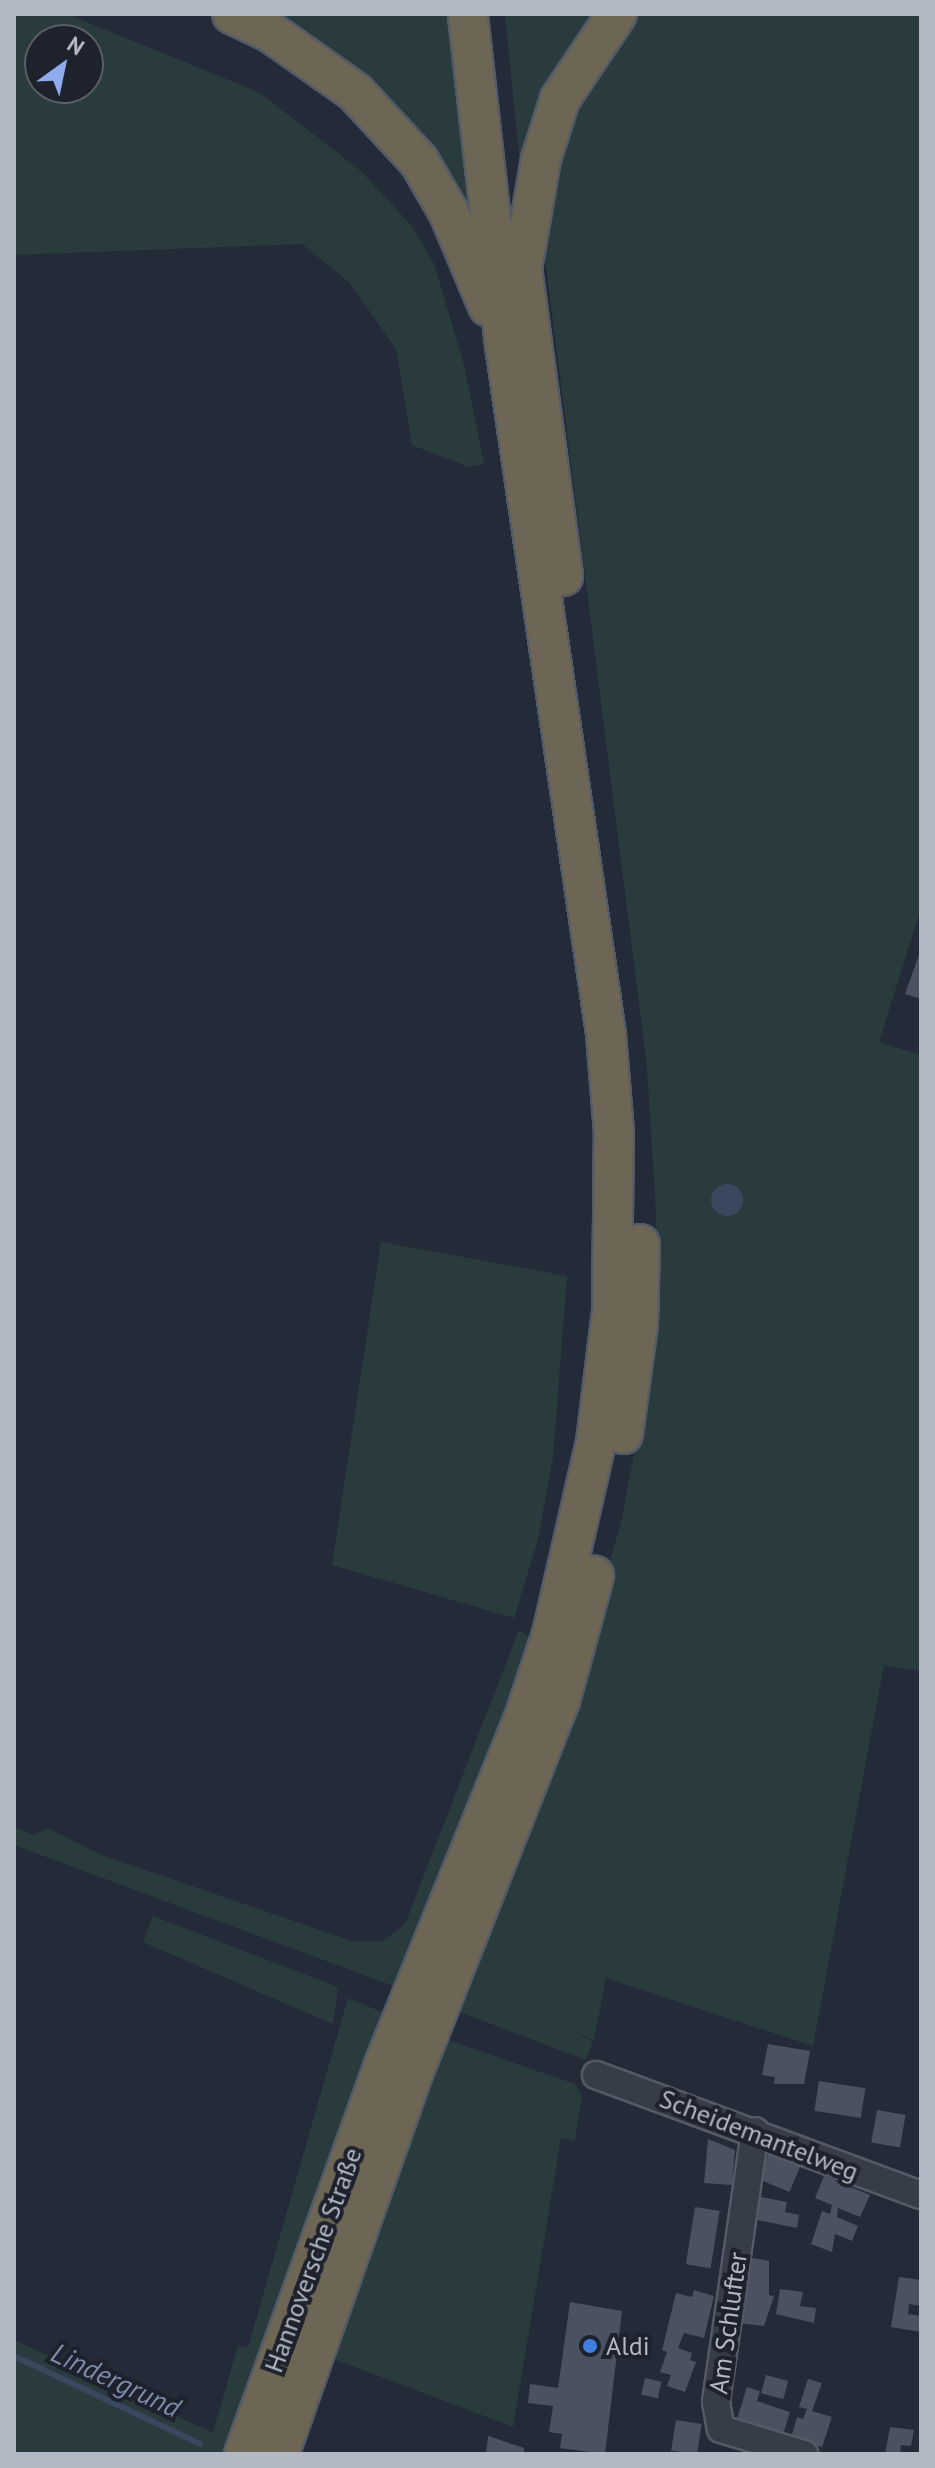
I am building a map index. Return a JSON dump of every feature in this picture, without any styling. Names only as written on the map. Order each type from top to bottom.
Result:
[{"type":"highway","points":[[232,14],[270,32],[355,92],[419,161],[449,213],[505,346]]},
{"type":"highway","points":[[397,2074],[552,1634],[594,1456],[612,1312],[614,1132],[606,1034],[505,346],[468,14]]},
{"type":"highway","points":[[397,2074],[560,1701],[605,1533],[638,1324],[637,1087],[489,14]]},
{"type":"highway","points":[[522,269],[541,159],[560,99],[617,14]]},
{"type":"highway","name":"Hannoversche Straße","points":[[244,2454],[397,2074]]},
{"type":"highway","name":"Hannoversche Straße","points":[[279,2454],[397,2074]]},
{"type":"street","name":"Scheidemantelweg","points":[[596,2075],[755,2131],[921,2195]]},
{"type":"street","name":"Am Schlufter","points":[[755,2131],[716,2402],[721,2429],[804,2454]]},
{"type":"shaded area","points":[[14,14],[67,14],[91,24],[24,24],[24,104],[104,104],[104,29],[260,93],[361,171],[411,225],[434,264],[464,365],[484,464],[469,467],[412,445],[396,349],[349,282],[302,244],[14,255]]},
{"type":"shaded area","points":[[262,14],[450,14],[481,255]]},
{"type":"shaded area","points":[[505,14],[603,14],[521,175]]},
{"type":"shaded area","points":[[631,14],[921,14],[921,908],[879,1042],[921,1055],[921,1671],[884,1665],[813,2046],[606,1978],[594,2040],[564,2028],[593,2041],[586,2060],[452,2009],[575,1678],[621,1523],[652,1358],[656,1211],[647,1067],[544,250],[570,103]]},
{"type":"shaded area","points":[[381,1242],[567,1276],[553,1457],[538,1539],[514,1618],[332,1565]]},
{"type":"shaded area","points":[[519,1630],[536,1641],[399,1988],[14,1845],[14,1827],[34,1835],[48,1828],[101,1855],[355,1942],[383,1941],[405,1924]]},
{"type":"shaded area","points":[[153,1916],[338,1987],[333,2024],[143,1942]]},
{"type":"shaded area","points":[[348,1998],[389,2015],[232,2454],[14,2454],[14,2340],[213,2433],[238,2346],[248,2348]]},
{"type":"shaded area","points":[[448,2040],[575,2084],[582,2096],[575,2140],[561,2138],[513,2427],[331,2358]]},
{"type":"water","points":[[727,1184],[738,1189],[743,1200],[738,1211],[727,1216],[716,1211],[711,1200],[716,1189]]},
{"type":"building","points":[[921,949],[921,999],[905,994]]},
{"type":"building","points":[[768,2044],[810,2051],[804,2084],[774,2084],[775,2077],[762,2075]]},
{"type":"building","points":[[819,2081],[865,2088],[861,2118],[814,2111]]},
{"type":"building","points":[[877,2110],[906,2115],[900,2148],[871,2142]]},
{"type":"building","points":[[708,2139],[735,2150],[732,2185],[704,2183]]},
{"type":"building","points":[[769,2153],[800,2166],[789,2192],[758,2179]]},
{"type":"building","points":[[824,2176],[870,2195],[860,2217],[838,2208],[837,2217],[858,2226],[852,2241],[835,2234],[832,2252],[811,2244],[822,2211],[830,2214],[832,2205],[815,2198]]},
{"type":"building","points":[[756,2196],[787,2202],[785,2212],[799,2215],[797,2228],[752,2219]]},
{"type":"building","points":[[695,2207],[720,2211],[711,2268],[686,2264]]},
{"type":"building","points":[[747,2257],[769,2261],[769,2295],[774,2296],[764,2326],[737,2323]]},
{"type":"building","points":[[899,2277],[921,2280],[921,2306],[909,2304],[908,2314],[921,2316],[921,2332],[891,2327]]},
{"type":"building","points":[[780,2289],[803,2292],[800,2306],[816,2308],[814,2323],[776,2314]]},
{"type":"building","points":[[694,2290],[714,2296],[704,2338],[684,2333],[678,2348],[692,2353],[690,2360],[696,2362],[685,2392],[667,2386],[671,2375],[660,2372],[667,2352],[662,2350],[676,2293],[692,2297]]},
{"type":"building","points":[[570,2302],[622,2311],[605,2454],[560,2448],[562,2434],[549,2432],[553,2406],[528,2403],[530,2384],[558,2388]]},
{"type":"building","points":[[766,2375],[788,2381],[783,2399],[761,2393]]},
{"type":"building","points":[[645,2378],[662,2382],[658,2398],[641,2395]]},
{"type":"building","points":[[808,2379],[822,2383],[812,2411],[832,2417],[822,2447],[791,2438],[797,2417],[803,2419],[807,2409],[799,2407]]},
{"type":"building","points":[[747,2387],[760,2391],[757,2401],[790,2412],[783,2435],[737,2419]]},
{"type":"building","points":[[676,2420],[702,2424],[697,2454],[671,2451]]},
{"type":"building","points":[[890,2427],[914,2430],[911,2446],[901,2445],[900,2454],[885,2454]]},
{"type":"building","points":[[488,2436],[524,2448],[524,2454],[486,2454]]},
{"type":"waterway","name":"Lindergrund","points":[[14,2356],[200,2444]]},
{"type":"place","name":"Aldi","points":[[590,2346]]}]
